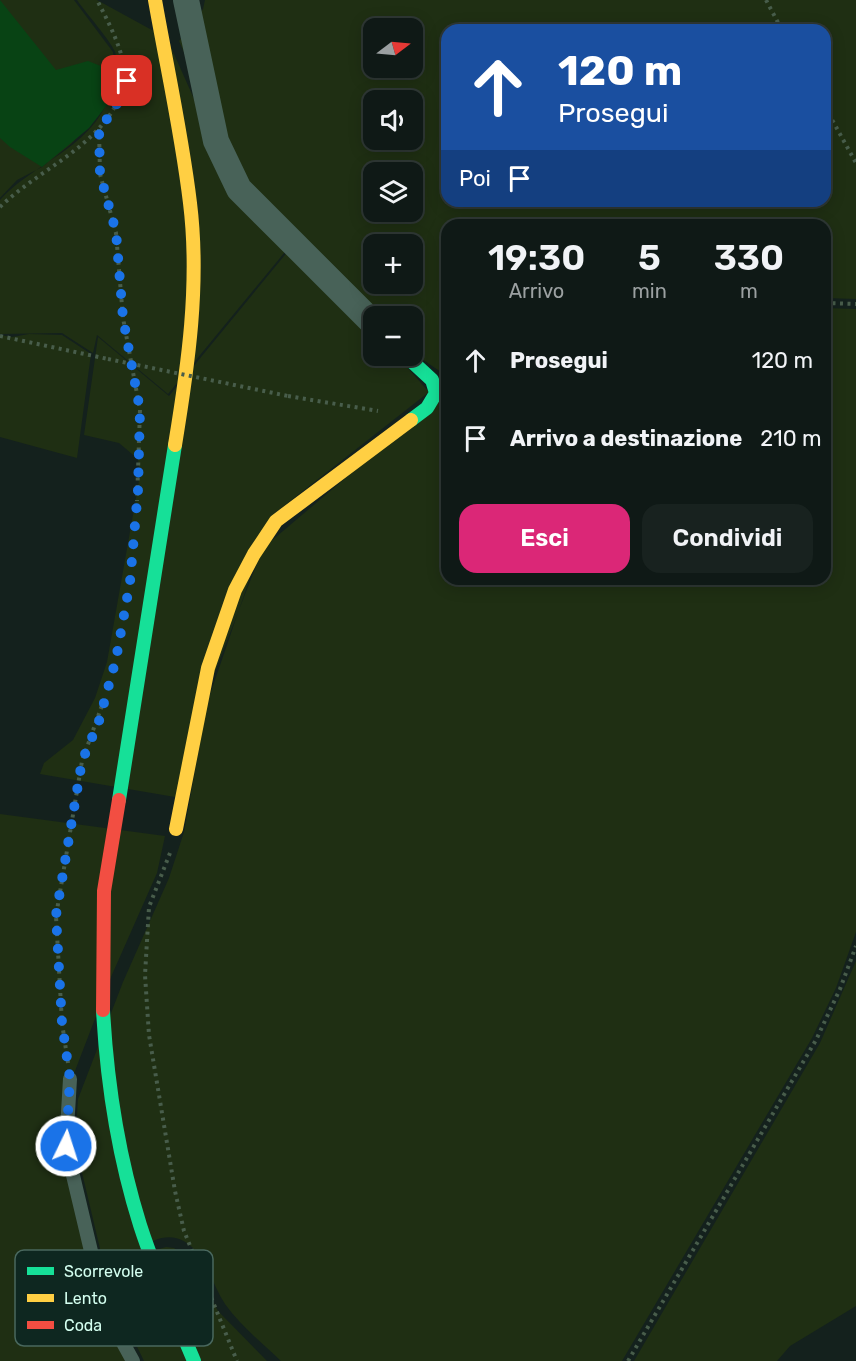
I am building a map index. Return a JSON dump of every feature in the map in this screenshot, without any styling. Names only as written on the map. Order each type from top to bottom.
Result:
[{"type":"main road","points":[[149,1250],[121,1155],[109,1092],[102,1021],[100,957],[104,891],[190,354],[193,309],[190,204],[154,0]]},
{"type":"main road","points":[[177,829],[205,681],[234,594],[257,544],[276,521],[427,408],[436,393],[432,380],[417,366]]},
{"type":"main road","points":[[188,1346],[194,1361]]},
{"type":"street","points":[[186,0],[216,141],[239,189],[363,313]]},
{"type":"lane","points":[[70,1079],[66,1146],[91,1250]]},
{"type":"lane","points":[[125,1346],[133,1361]]},
{"type":"path","points":[[0,207],[47,169],[72,155],[99,129],[114,110],[127,81],[117,40],[97,0]]},
{"type":"path","points":[[766,0],[779,24]]},
{"type":"path","points":[[831,118],[856,163]]},
{"type":"path","points":[[99,129],[100,174],[116,232],[123,318],[140,410],[136,513]]},
{"type":"path","points":[[831,303],[856,304]]},
{"type":"path","points":[[0,336],[288,396],[414,417]]},
{"type":"path","points":[[70,1079],[62,1023],[56,915],[82,761],[99,721],[107,690]]},
{"type":"path","points":[[177,829],[163,875],[149,907],[145,975],[149,1035],[174,1191],[184,1231],[192,1250]]},
{"type":"path","points":[[628,1361],[816,1040],[840,989],[856,946]]},
{"type":"path","points":[[213,1302],[237,1361]]},
{"type":"shaded area","points":[[0,0],[74,0],[113,52],[116,72],[107,105],[71,144],[42,167],[17,180],[0,198]]},
{"type":"shaded area","points":[[0,0],[56,70],[88,61],[116,72],[107,105],[89,128],[42,167],[0,138]]},
{"type":"shaded area","points":[[77,0],[97,0],[161,35],[170,45],[224,166],[289,247],[168,394],[97,335],[93,353],[62,333],[0,334],[0,200],[15,186],[81,138],[106,106],[114,84],[117,64],[115,52]]},
{"type":"shaded area","points":[[205,0],[856,0],[856,299],[831,298],[831,219],[441,219],[441,372],[423,360],[423,306],[365,306],[283,227],[233,162],[179,41],[203,9]]},
{"type":"shaded area","points":[[289,250],[363,323],[363,366],[406,366],[429,392],[271,516],[175,797],[40,774],[44,763],[73,740],[95,698],[107,662],[140,475],[138,459],[119,443],[84,435],[98,337],[169,396]]},
{"type":"shaded area","points":[[831,308],[856,309],[856,932],[836,988],[812,1038],[622,1361],[281,1361],[231,1312],[221,1298],[213,1282],[213,1250],[194,1250],[187,1243],[175,1238],[163,1238],[138,1250],[100,1250],[75,1143],[78,1099],[123,982],[169,878],[184,832],[211,682],[263,548],[441,397],[441,585],[831,585]]},
{"type":"shaded area","points":[[29,334],[62,335],[91,354],[77,458],[0,437],[0,335],[12,337]]},
{"type":"shaded area","points":[[0,814],[165,836],[157,873],[111,977],[65,1097],[78,1220],[89,1250],[15,1250],[15,1346],[123,1346],[128,1361],[0,1361]]},
{"type":"shaded area","points":[[856,961],[856,1306],[790,1346],[777,1361],[634,1361],[820,1043]]},
{"type":"shaded area","points":[[166,1247],[177,1250],[158,1250]]},
{"type":"shaded area","points":[[213,1302],[218,1311],[267,1361],[144,1361],[137,1346],[213,1346]]},
{"type":"traffic: fast","points":[[411,420],[427,408],[436,393],[432,380],[417,366]]},
{"type":"traffic: fast","points":[[119,800],[175,445]]},
{"type":"traffic: fast","points":[[103,1010],[107,1065],[125,1172],[149,1250]]},
{"type":"traffic: fast","points":[[188,1346],[194,1361]]},
{"type":"traffic: slow","points":[[155,0],[183,152],[193,233],[191,325],[175,445]]},
{"type":"traffic: slow","points":[[176,829],[208,668],[235,590],[254,554],[276,521],[411,420]]},
{"type":"traffic: jam","points":[[103,1010],[104,891],[119,800]]},
{"type":"route","points":[[66,1146],[70,1079],[62,1023],[56,915],[82,761],[99,721],[116,659],[130,582],[138,490],[140,410],[123,318],[116,232],[100,174],[99,129],[114,110],[127,81]]}]
